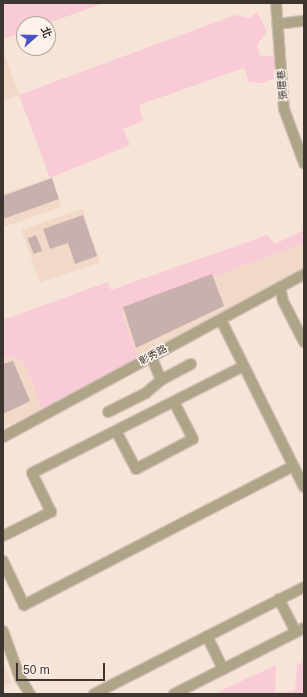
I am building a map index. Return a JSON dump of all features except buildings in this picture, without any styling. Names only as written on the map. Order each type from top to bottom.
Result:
[{"type":"street","name":"張厝巷","points":[[276,3],[284,109],[304,163]]},
{"type":"street","points":[[278,24],[304,21]]},
{"type":"street","name":"彰秀路","points":[[3,437],[304,274]]},
{"type":"street","points":[[280,287],[283,301],[304,342]]},
{"type":"street","points":[[220,320],[304,487]]},
{"type":"street","points":[[151,356],[161,380]]},
{"type":"street","points":[[108,412],[146,393],[161,380],[191,364]]},
{"type":"street","points":[[3,536],[51,512],[32,474],[244,366]]},
{"type":"street","points":[[116,431],[136,469],[193,438],[174,402]]},
{"type":"street","points":[[3,562],[24,605],[293,466]]},
{"type":"street","points":[[94,694],[304,586]]},
{"type":"street","points":[[174,694],[300,630],[279,599]]},
{"type":"street","points":[[3,631],[20,678],[30,694]]},
{"type":"street","points":[[207,636],[223,669]]},
{"type":"shaded area","points":[[3,3],[104,3],[56,20],[56,16],[16,16],[16,35],[3,39]]},
{"type":"shaded area","points":[[257,12],[267,31],[257,45],[260,56],[274,56],[274,78],[263,83],[249,82],[244,68],[139,105],[143,121],[123,129],[130,145],[50,178],[19,95],[235,15],[250,18]]},
{"type":"shaded area","points":[[3,50],[19,95],[3,101]]},
{"type":"shaded area","points":[[50,178],[61,207],[3,227],[3,194]]},
{"type":"shaded area","points":[[82,209],[100,262],[40,283],[21,230]]},
{"type":"shaded area","points":[[304,230],[304,243],[121,312],[139,360],[42,409],[23,361],[7,356],[3,357],[3,320],[108,282],[111,290],[267,235],[275,244]]},
{"type":"shaded area","points":[[304,243],[304,273],[139,360],[120,312]]},
{"type":"shaded area","points":[[6,356],[23,361],[42,409],[3,428],[3,357]]},
{"type":"shaded area","points":[[3,661],[11,683],[3,687]]},
{"type":"shaded area","points":[[304,662],[304,694],[218,694],[218,692],[276,665],[275,692],[295,691],[297,665]]}]
